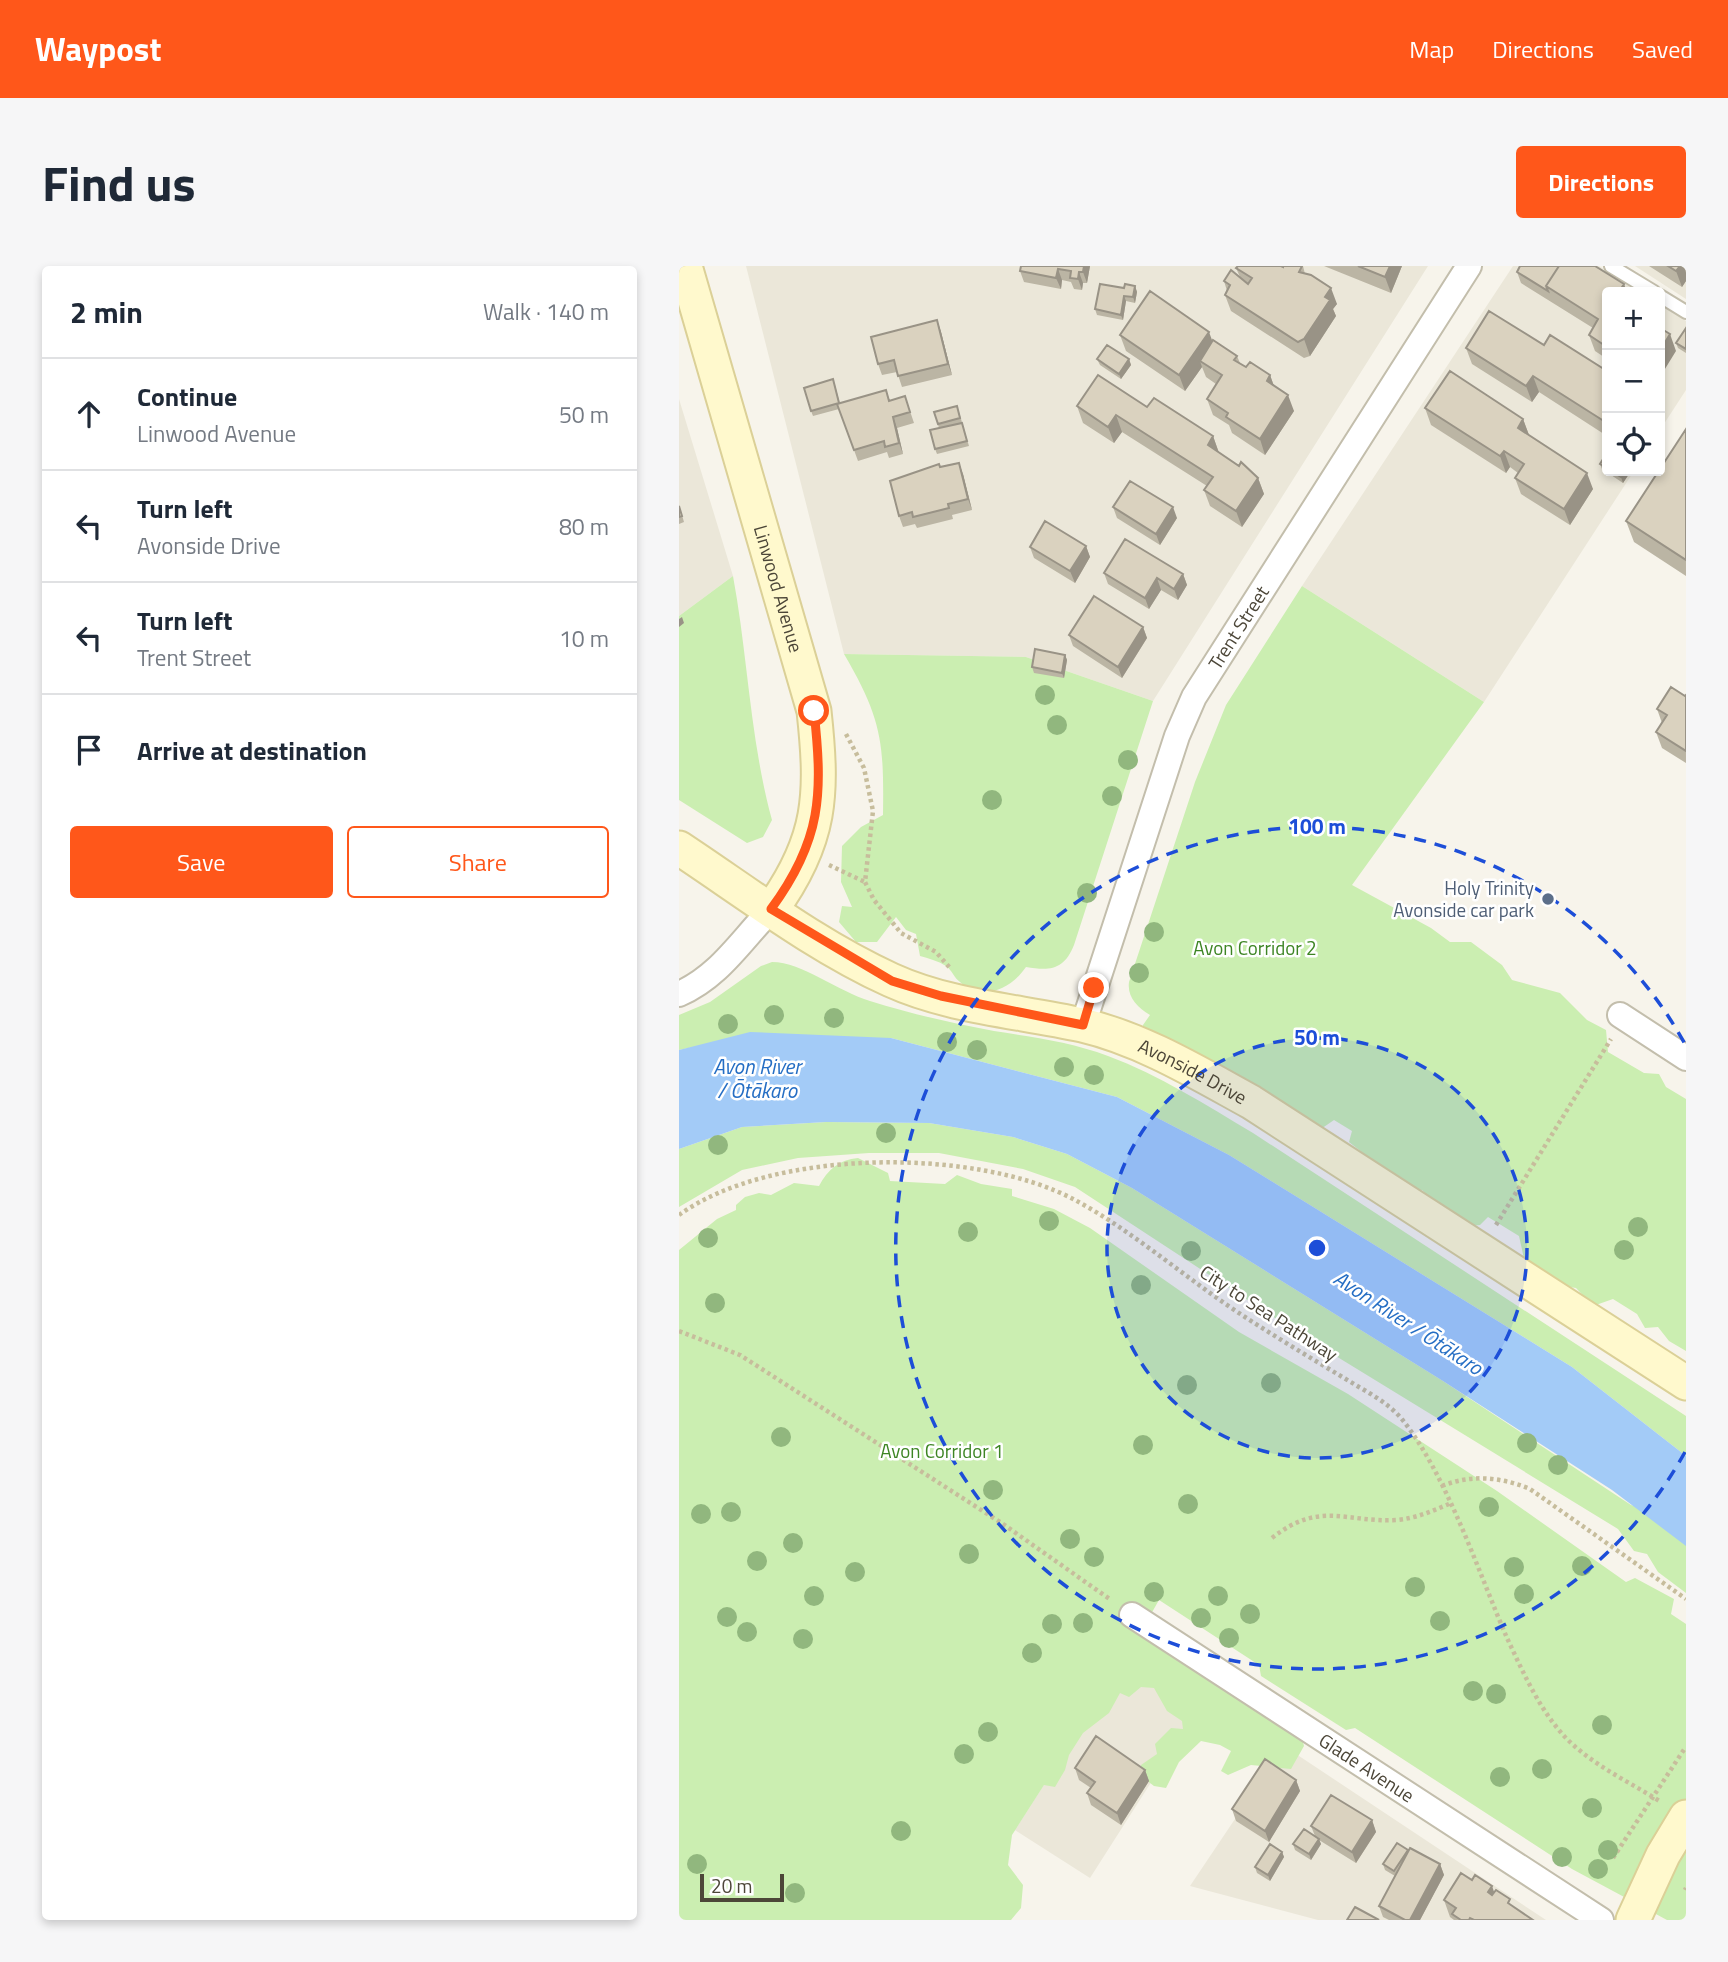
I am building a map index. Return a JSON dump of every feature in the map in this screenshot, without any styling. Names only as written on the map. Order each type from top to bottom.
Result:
[{"type":"main road","name":"Linwood Avenue","points":[[685,266],[814,711],[819,756],[815,820],[794,878],[771,909]]},
{"type":"main road","name":"Avonside Drive","points":[[679,848],[771,909],[892,981],[941,996],[1083,1025],[1149,1049],[1251,1102],[1686,1382]]},
{"type":"main road","points":[[1633,1920],[1663,1855],[1673,1809]]},
{"type":"street","name":"Trent Street","points":[[1083,1025],[1177,736],[1194,697],[1469,266]]},
{"type":"street","points":[[679,995],[726,963],[746,935],[771,909]]},
{"type":"street","points":[[1620,1015],[1686,1058]]},
{"type":"street","name":"Glade Avenue","points":[[1132,1615],[1601,1920]]},
{"type":"lane","points":[[1611,266],[1646,287]]},
{"type":"lane","points":[[1665,299],[1686,312]]},
{"type":"path","points":[[814,711],[850,738],[863,768],[873,811],[865,882],[874,900],[901,933],[936,952],[944,961]]},
{"type":"path","points":[[839,870],[865,882]]},
{"type":"path","points":[[1481,1250],[1608,1045],[1620,1015]]},
{"type":"path","name":"City to Sea Pathway","points":[[679,1215],[703,1200],[750,1181],[820,1167],[935,1164],[1006,1175],[1056,1191],[1097,1214],[1246,1318],[1391,1408],[1423,1450],[1513,1650],[1546,1712],[1581,1752],[1673,1809]]},
{"type":"path","points":[[679,1331],[740,1355],[1003,1524],[1132,1615]]},
{"type":"path","points":[[1441,1486],[1465,1478],[1510,1480],[1530,1489],[1686,1600]]},
{"type":"path","points":[[1272,1538],[1311,1517],[1331,1514],[1397,1520],[1420,1516],[1449,1504]]},
{"type":"path","points":[[1613,1858],[1684,1752]]},
{"type":"shaded area","points":[[746,266],[1428,266],[1153,701],[1026,657],[844,654]]},
{"type":"shaded area","points":[[1513,266],[1599,266],[1632,287],[1602,287],[1602,476],[1631,476],[1484,702],[1302,586]]},
{"type":"shaded area","points":[[1635,266],[1686,266],[1686,299]]},
{"type":"shaded area","points":[[1665,308],[1686,321],[1686,390],[1665,422]]},
{"type":"shaded area","points":[[679,399],[733,576],[679,616]]},
{"type":"shaded area","points":[[1130,1650],[1205,1698],[1090,1878],[1015,1830]]},
{"type":"shaded area","points":[[1284,1746],[1546,1920],[1318,1920],[1190,1886]]},
{"type":"green space","points":[[733,576],[754,729],[772,820],[763,837],[747,843],[679,800],[679,616]]},
{"type":"green space","name":"Avon Corridor 2","points":[[1302,586],[1484,702],[1352,885],[1431,928],[1450,942],[1471,942],[1502,965],[1512,980],[1560,993],[1587,1020],[1606,1030],[1608,1052],[1644,1073],[1659,1074],[1666,1087],[1686,1099],[1686,1351],[1669,1341],[1658,1327],[1645,1328],[1637,1314],[1613,1299],[1593,1306],[1576,1288],[1557,1285],[1525,1263],[1519,1236],[1488,1217],[1480,1225],[1460,1227],[1422,1190],[1405,1192],[1391,1175],[1349,1142],[1352,1131],[1334,1120],[1318,1131],[1199,1063],[1190,1049],[1173,1052],[1143,1034],[1143,1025],[1150,1015],[1134,1001],[1129,982],[1195,782],[1226,705]]},
{"type":"green space","points":[[844,654],[1026,657],[1153,701],[1074,945],[1061,964],[1042,969],[1026,967],[1005,987],[987,992],[978,991],[960,982],[946,966],[920,956],[916,934],[906,930],[896,917],[877,942],[856,942],[839,922],[842,906],[852,907],[841,882],[842,846],[861,827],[883,815],[883,768],[878,732],[866,696]]},
{"type":"green space","points":[[772,962],[796,967],[858,997],[885,1006],[963,1025],[1080,1047],[1108,1056],[1164,1081],[1253,1133],[1686,1416],[1686,1456],[1572,1367],[1229,1155],[1117,1097],[891,1038],[708,1044],[679,1050],[679,1015],[710,1002],[761,966]]},
{"type":"green space","points":[[826,1122],[929,1123],[1013,1137],[1067,1154],[1132,1188],[1443,1381],[1631,1505],[1686,1520],[1686,1593],[1658,1572],[1647,1554],[1634,1551],[1618,1529],[1295,1331],[1075,1187],[1023,1169],[939,1153],[869,1153],[798,1158],[742,1170],[679,1207],[679,1149],[742,1127]]},
{"type":"green space","name":"Avon Corridor 1","points":[[858,1158],[888,1173],[890,1181],[945,1184],[957,1175],[981,1184],[1012,1189],[1012,1196],[1054,1209],[1090,1228],[1239,1332],[1348,1394],[1497,1491],[1626,1582],[1635,1578],[1674,1599],[1671,1614],[1686,1624],[1686,1920],[1667,1920],[1572,1869],[1355,1728],[1346,1730],[1261,1676],[1259,1665],[1159,1600],[1139,1635],[1161,1645],[1203,1645],[1301,1734],[1304,1746],[1291,1769],[1251,1765],[1228,1775],[1221,1771],[1231,1751],[1220,1745],[1201,1741],[1179,1762],[1166,1788],[1154,1786],[1141,1776],[1141,1765],[1157,1754],[1155,1744],[1171,1728],[1183,1729],[1182,1721],[1167,1711],[1154,1688],[1141,1687],[1129,1697],[1120,1693],[1109,1713],[1083,1733],[1069,1755],[1065,1770],[1055,1787],[1044,1785],[1012,1835],[1008,1865],[1023,1885],[1021,1908],[1011,1920],[679,1920],[679,1250],[717,1219],[736,1210],[736,1205],[745,1197],[759,1193],[771,1195],[794,1183],[819,1186],[835,1166]]},
{"type":"water","name":"Avon River / Ōtākaro","points":[[750,1032],[891,1038],[1117,1097],[1229,1155],[1572,1367],[1686,1456],[1686,1546],[1612,1490],[1443,1381],[1132,1188],[1067,1154],[1013,1137],[929,1123],[826,1122],[742,1127],[679,1149],[679,1050]]},
{"type":"building","points":[[1021,266],[1084,266],[1078,279],[1070,278],[1071,271],[1058,269],[1056,278],[1020,271]]},
{"type":"building","points":[[1302,266],[1299,272],[1311,275],[1331,288],[1325,297],[1330,300],[1304,339],[1298,342],[1225,295],[1230,285],[1224,281],[1231,270],[1248,284],[1252,278],[1236,268]]},
{"type":"building","points":[[1358,266],[1390,266],[1385,277]]},
{"type":"building","points":[[1520,266],[1559,266],[1546,286],[1548,291],[1517,272]]},
{"type":"building","points":[[1559,266],[1595,266],[1624,284],[1622,287],[1602,287],[1602,344],[1589,335],[1598,319],[1546,286]]},
{"type":"building","points":[[1100,284],[1124,288],[1125,284],[1135,286],[1133,297],[1124,296],[1121,315],[1095,309]]},
{"type":"building","points":[[1150,291],[1209,332],[1179,375],[1120,335]]},
{"type":"building","points":[[1489,311],[1544,345],[1550,335],[1602,368],[1602,420],[1533,376],[1526,386],[1466,348]]},
{"type":"building","points":[[937,320],[948,364],[898,376],[894,360],[878,364],[871,337]]},
{"type":"building","points":[[1686,328],[1686,349],[1676,343]]},
{"type":"building","points":[[1213,340],[1237,356],[1234,360],[1246,367],[1250,362],[1270,375],[1267,381],[1288,395],[1260,439],[1226,417],[1228,413],[1207,399],[1222,375],[1200,361]]},
{"type":"building","points":[[1107,345],[1129,359],[1119,374],[1097,359]]},
{"type":"building","points":[[1450,371],[1523,419],[1518,428],[1587,473],[1564,509],[1515,478],[1524,464],[1504,451],[1500,456],[1425,408]]},
{"type":"building","points":[[1098,375],[1147,407],[1154,398],[1213,436],[1208,445],[1239,466],[1241,462],[1258,478],[1236,511],[1204,490],[1213,477],[1116,415],[1108,427],[1077,406]]},
{"type":"building","points":[[833,379],[839,403],[811,411],[804,388]]},
{"type":"building","points":[[886,390],[889,401],[905,396],[910,412],[893,417],[899,443],[885,447],[884,441],[854,450],[837,404]]},
{"type":"building","points":[[957,406],[960,418],[938,424],[934,412]]},
{"type":"building","points":[[962,423],[967,441],[935,449],[930,430]]},
{"type":"building","points":[[1686,429],[1686,560],[1626,521],[1655,476],[1665,476],[1665,461]]},
{"type":"building","points":[[959,463],[968,499],[948,504],[949,508],[913,517],[912,512],[899,516],[890,481],[939,464],[940,467]]},
{"type":"building","points":[[1130,481],[1173,507],[1156,534],[1113,507]]},
{"type":"building","points":[[1045,521],[1086,546],[1070,571],[1030,547]]},
{"type":"building","points":[[1125,539],[1183,574],[1174,589],[1157,578],[1145,598],[1104,573]]},
{"type":"building","points":[[1094,596],[1143,627],[1118,667],[1069,635]]},
{"type":"building","points":[[1035,649],[1065,655],[1062,673],[1032,667]]},
{"type":"building","points":[[1671,687],[1686,695],[1686,751],[1656,732],[1667,715],[1657,709]]},
{"type":"building","points":[[1096,1736],[1145,1770],[1117,1813],[1087,1793],[1095,1782],[1075,1768]]},
{"type":"building","points":[[1265,1759],[1296,1780],[1265,1831],[1232,1809]]},
{"type":"building","points":[[1331,1795],[1372,1820],[1352,1852],[1311,1826]]},
{"type":"building","points":[[1304,1829],[1319,1839],[1309,1854],[1293,1844]]},
{"type":"building","points":[[1397,1843],[1408,1850],[1394,1871],[1383,1864]]},
{"type":"building","points":[[1270,1844],[1282,1852],[1268,1875],[1255,1867]]},
{"type":"building","points":[[1410,1848],[1440,1864],[1410,1920],[1405,1920],[1379,1906]]},
{"type":"building","points":[[1461,1873],[1472,1880],[1475,1875],[1492,1886],[1488,1892],[1492,1895],[1496,1890],[1510,1899],[1508,1903],[1533,1920],[1461,1920],[1452,1914],[1456,1908],[1444,1900]]},
{"type":"building","points":[[1355,1907],[1379,1920],[1347,1920]]},
{"type":"place","name":"Holy Trinity Avonside car park","points":[[1548,899]]},
{"type":"route","points":[[814,711],[819,756],[819,790],[815,820],[809,845],[794,878],[771,909],[892,981],[941,996],[1083,1025],[1094,988]]}]
